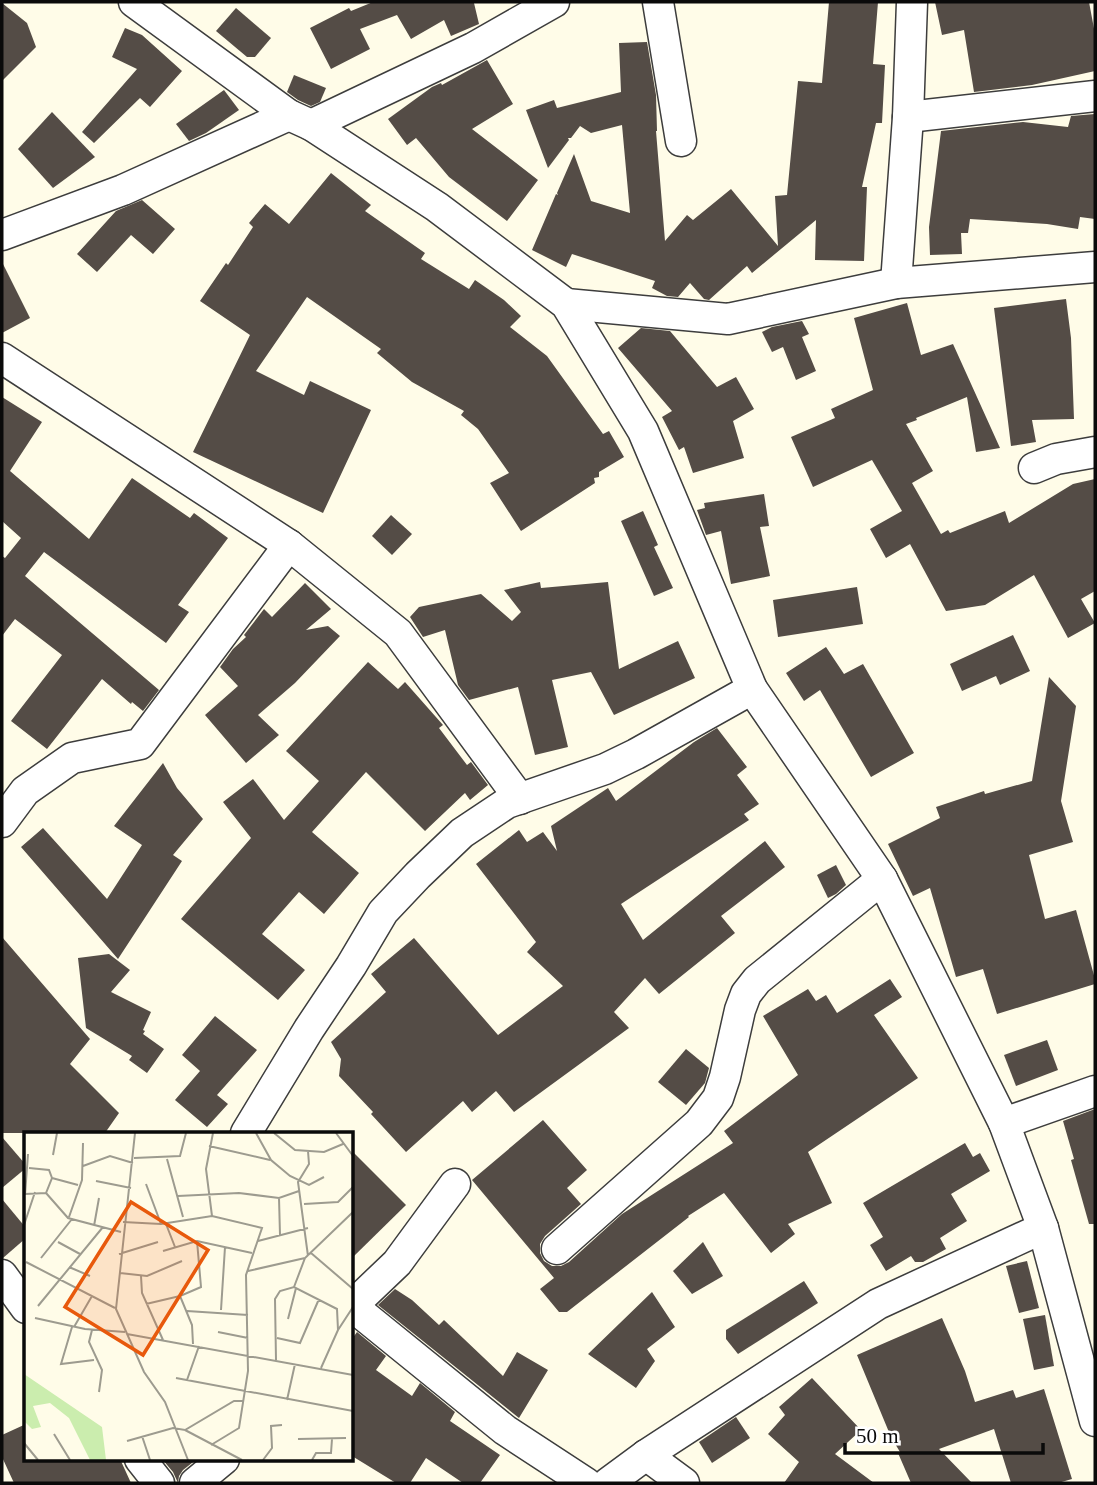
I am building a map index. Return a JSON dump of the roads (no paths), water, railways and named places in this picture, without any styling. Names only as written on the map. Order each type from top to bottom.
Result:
[{"type":"street","points":[[134,2],[300,120],[437,207],[566,304],[643,431],[752,689],[882,879],[1004,1123],[1043,1228],[1095,1422]]},
{"type":"street","points":[[2,235],[300,120],[472,48],[554,2]]},
{"type":"street","points":[[658,2],[681,141]]},
{"type":"street","points":[[895,283],[908,117],[912,2]]},
{"type":"street","points":[[908,117],[1095,96]]},
{"type":"street","points":[[566,304],[728,319],[895,283],[1095,267]]},
{"type":"street","points":[[2,358],[289,545],[398,633],[520,799]]},
{"type":"street","points":[[1034,468],[1056,459],[1095,452]]},
{"type":"street","points":[[2,822],[26,791],[72,758],[140,744],[289,545]]},
{"type":"street","points":[[247,1132],[383,912],[463,833],[506,803],[605,769],[752,689]]},
{"type":"street","points":[[558,1249],[699,1123],[718,1098],[740,1010],[746,994],[757,980],[882,879]]},
{"type":"street","points":[[1004,1123],[1095,1091]]},
{"type":"street","points":[[354,1304],[397,1263],[455,1184]]},
{"type":"street","points":[[608,1483],[646,1455],[878,1304],[1043,1228]]},
{"type":"street","points":[[2,1275],[24,1305]]},
{"type":"street","points":[[354,1308],[505,1430],[586,1483]]},
{"type":"street","points":[[646,1455],[684,1483]]},
{"type":"street","points":[[142,1460],[159,1483]]},
{"type":"street","points":[[195,1483],[223,1460]]}]
